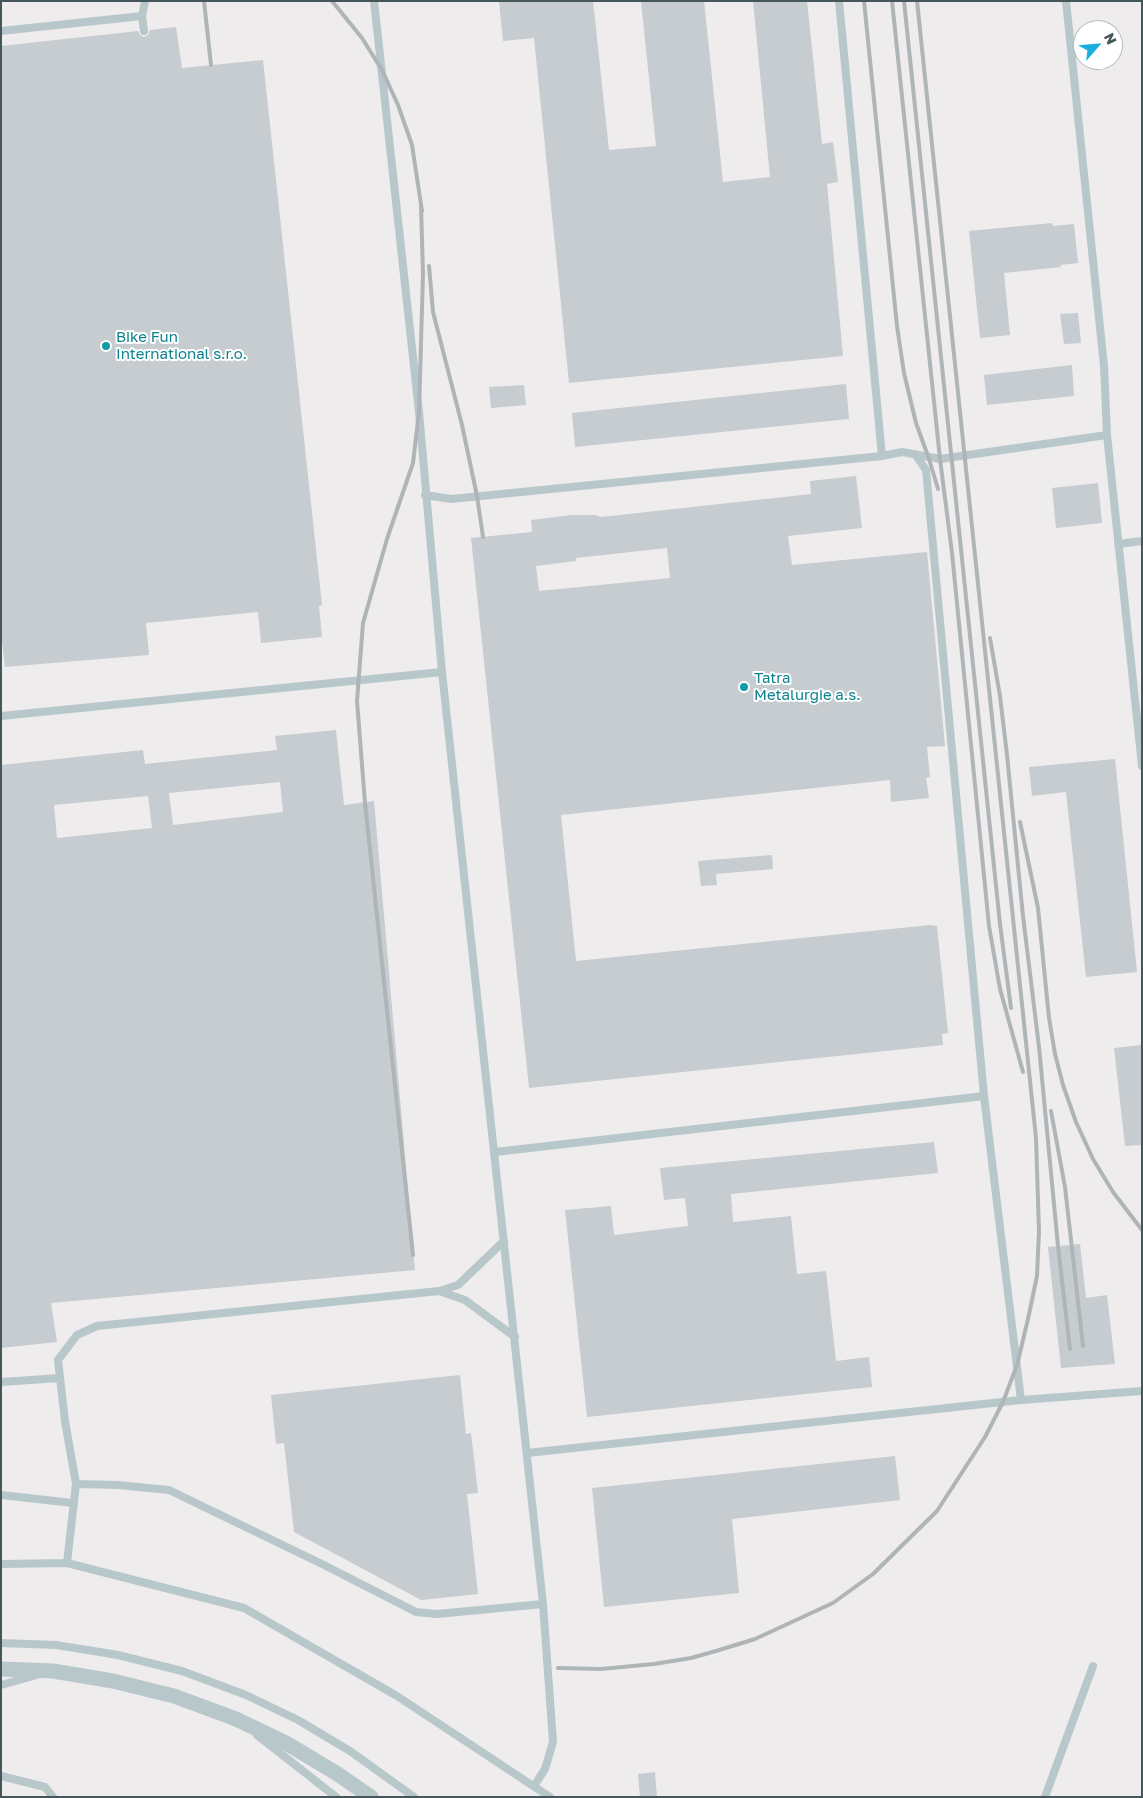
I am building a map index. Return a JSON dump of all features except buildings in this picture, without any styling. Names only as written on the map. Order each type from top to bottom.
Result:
[{"type":"street","points":[[1,1669],[53,1671],[113,1681],[174,1696],[236,1719],[286,1743],[371,1797]]},
{"type":"lane","points":[[144,31],[142,16],[145,1]]},
{"type":"lane","points":[[374,1],[418,403],[442,672],[544,1604],[553,1742],[545,1769],[534,1786]]},
{"type":"lane","points":[[840,1],[882,456]]},
{"type":"lane","points":[[1066,1],[1104,366],[1107,435],[1142,766]]},
{"type":"lane","points":[[1,31],[142,16]]},
{"type":"lane","points":[[425,495],[451,499],[882,456],[902,452],[940,460],[1107,435]]},
{"type":"lane","points":[[915,454],[926,470],[984,1096],[1022,1400]]},
{"type":"lane","points":[[1118,544],[1142,541]]},
{"type":"lane","points":[[1,716],[442,672]]},
{"type":"lane","points":[[495,1152],[984,1096]]},
{"type":"lane","points":[[67,1563],[76,1484],[65,1421],[58,1360],[77,1335],[97,1326],[439,1291],[458,1285],[504,1242]]},
{"type":"lane","points":[[439,1291],[466,1300],[515,1337]]},
{"type":"lane","points":[[1,1382],[60,1378]]},
{"type":"lane","points":[[527,1453],[1022,1400],[1142,1391]]},
{"type":"lane","points":[[76,1484],[118,1485],[169,1490],[416,1612],[437,1614],[544,1604]]},
{"type":"lane","points":[[1,1495],[74,1503]]},
{"type":"lane","points":[[1,1564],[67,1563],[244,1608],[398,1696],[550,1797]]},
{"type":"lane","points":[[1,1643],[56,1645],[118,1655],[191,1674],[246,1695],[298,1720],[350,1751],[414,1797]]},
{"type":"lane","points":[[1045,1797],[1093,1666]]},
{"type":"lane","points":[[1,1685],[53,1671]]},
{"type":"lane","points":[[236,1719],[336,1797]]},
{"type":"lane","points":[[1,1776],[45,1788],[52,1797]]},
{"type":"railway","points":[[204,1],[211,65]]},
{"type":"railway","points":[[332,1],[362,38],[382,70],[398,105],[412,145],[422,211]]},
{"type":"railway","points":[[864,1],[897,326],[904,373],[916,423],[938,489]]},
{"type":"railway","points":[[892,1],[940,459],[952,553],[989,926],[1000,989],[1023,1072]]},
{"type":"railway","points":[[904,1],[1000,924],[1011,1008]]},
{"type":"railway","points":[[558,1668],[601,1669],[654,1664],[691,1658],[716,1651],[755,1639],[833,1603],[873,1574],[937,1511],[985,1437],[1003,1402],[1017,1365],[1028,1319],[1037,1276],[1039,1231],[1036,1138],[917,1]]},
{"type":"railway","points":[[413,1255],[365,803],[357,701],[363,623],[387,539],[413,463],[419,412],[423,274],[421,205]]},
{"type":"railway","points":[[429,266],[433,312],[462,425],[477,496],[483,537]]},
{"type":"railway","points":[[990,638],[1000,696],[1007,755],[1070,1349]]},
{"type":"railway","points":[[1020,822],[1038,908],[1049,1018],[1063,1085],[1076,1122],[1093,1159],[1113,1192],[1142,1230]]},
{"type":"railway","points":[[1051,1111],[1065,1187],[1083,1346]]},
{"type":"place","name":"Bike Fun International s.r.o.","points":[[106,346]]},
{"type":"place","name":"Tatra Metalurgie a.s.","points":[[744,687]]}]
